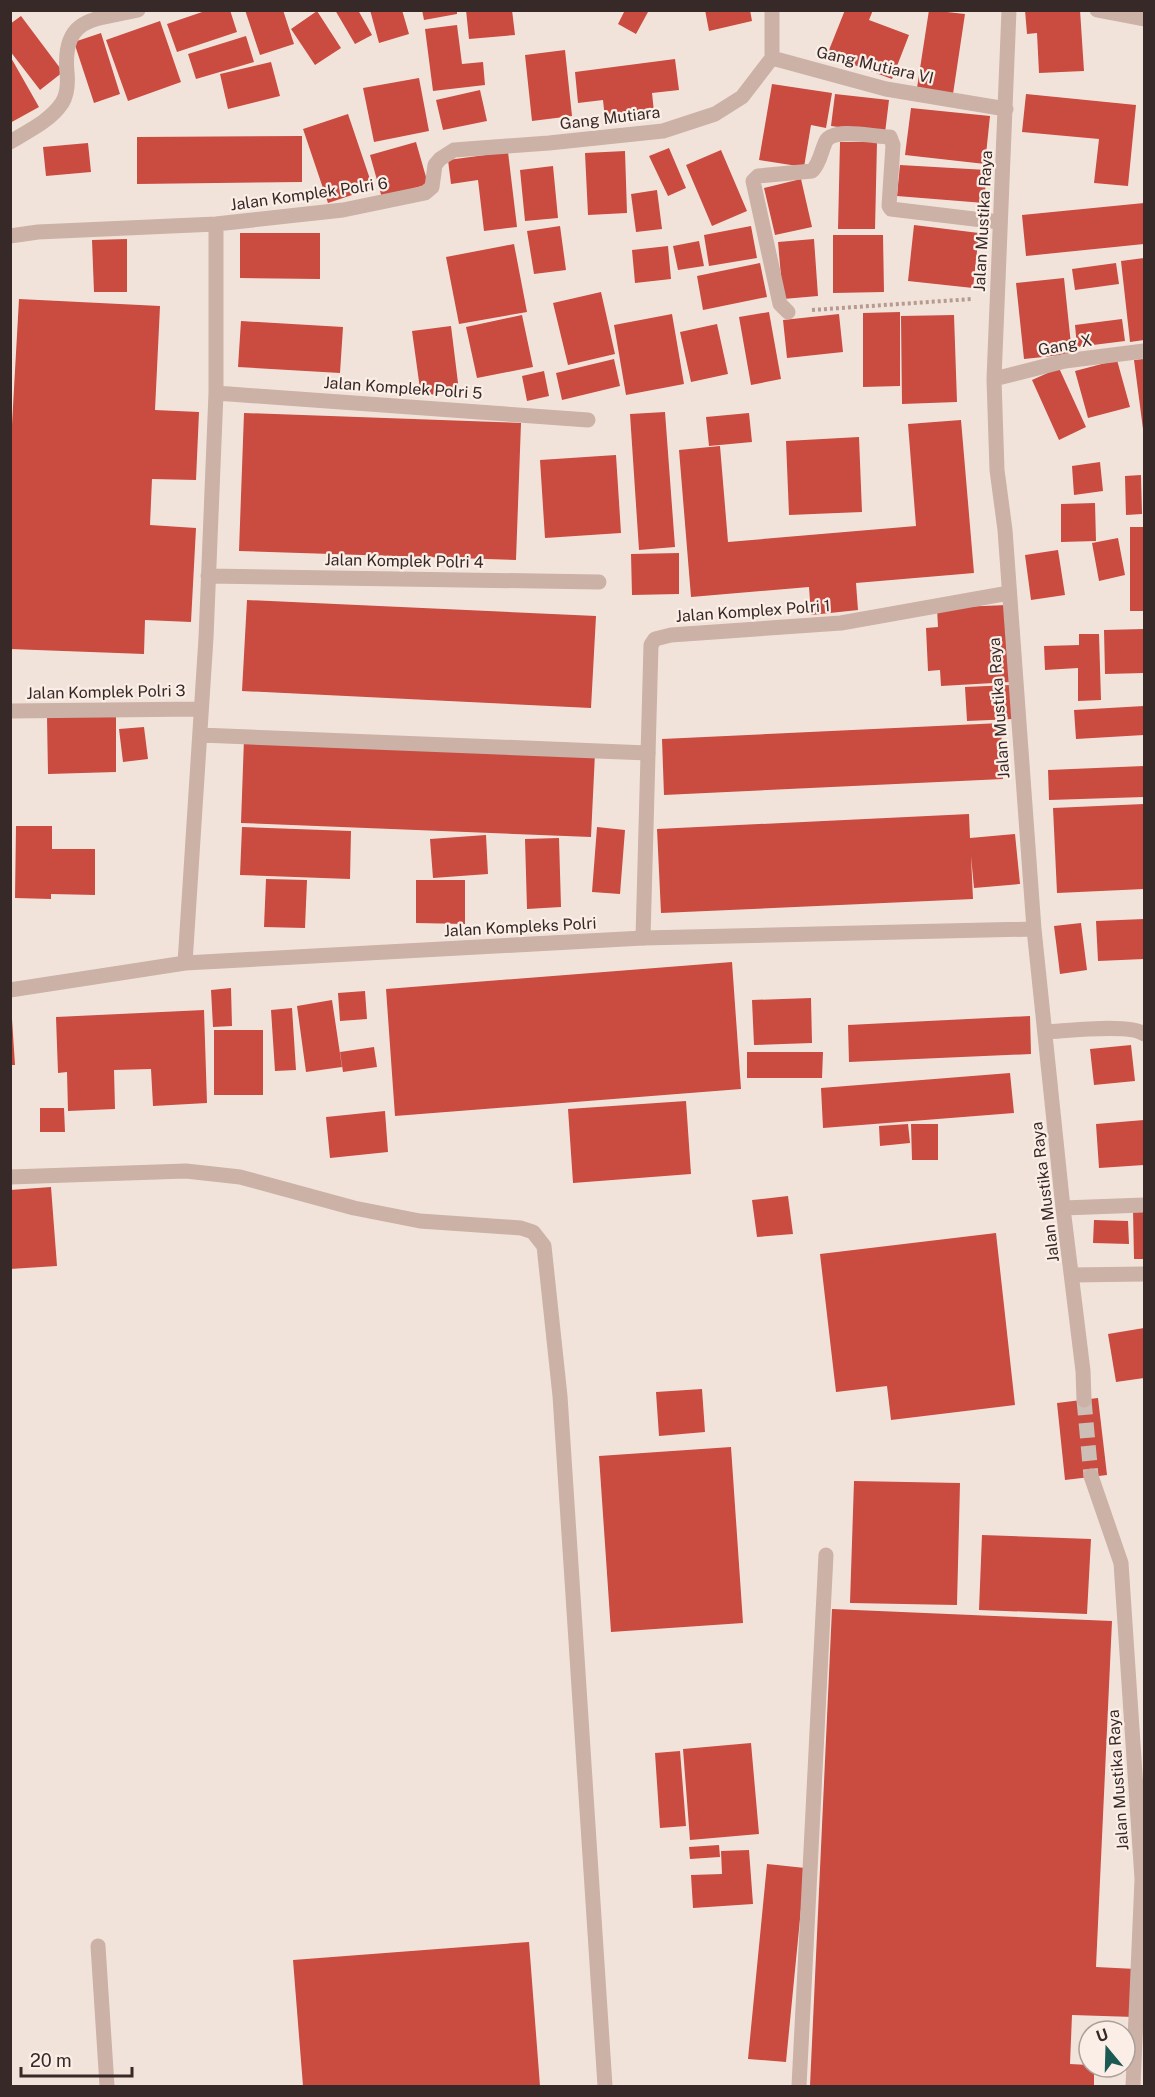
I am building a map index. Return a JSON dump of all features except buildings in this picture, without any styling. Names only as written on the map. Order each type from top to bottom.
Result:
[{"type":"street","points":[[10,142],[46,119],[64,101],[68,85],[66,53],[69,39],[75,29],[87,22],[138,10]]},
{"type":"street","points":[[772,10],[772,58]]},
{"type":"street","name":"Jalan Mustika Raya","points":[[1009,10],[994,379],[998,470],[1005,530],[1034,929],[1063,1208],[1083,1371],[1083,1400]]},
{"type":"street","points":[[1097,10],[1144,19]]},
{"type":"street","name":"Gang Mutiara VI","points":[[772,58],[886,89],[1006,109]]},
{"type":"street","name":"Gang Mutiara","points":[[407,198],[425,194],[431,189],[435,165],[454,150],[663,131],[715,114],[742,96],[772,58]]},
{"type":"street","points":[[788,312],[780,304],[753,181],[758,176],[812,171],[831,135],[840,133],[890,137],[894,145],[889,203],[891,209],[999,222]]},
{"type":"street","name":"Jalan Komplek Polri 6","points":[[10,236],[38,232],[216,224],[343,210],[407,198]]},
{"type":"street","points":[[185,963],[200,735],[216,393],[216,224]]},
{"type":"street","name":"Gang X","points":[[994,379],[1065,361],[1144,351]]},
{"type":"street","name":"Jalan Komplek Polri 5","points":[[216,393],[588,420]]},
{"type":"street","name":"Jalan Komplek Polri 4","points":[[208,576],[599,582]]},
{"type":"street","name":"Jalan Komplex Polri 1","points":[[643,938],[651,645],[655,639],[671,635],[841,623],[1009,593]]},
{"type":"street","name":"Jalan Komplek Polri 3","points":[[10,711],[201,709]]},
{"type":"street","points":[[200,735],[648,753]]},
{"type":"street","name":"Jalan Kompleks Polri","points":[[10,990],[185,963],[643,938],[1034,929]]},
{"type":"street","points":[[1046,1032],[1121,1028],[1139,1030],[1144,1034]]},
{"type":"street","points":[[10,1177],[186,1171],[240,1178],[354,1208],[420,1221],[521,1228],[533,1232],[544,1246],[561,1408],[605,2086]]},
{"type":"street","points":[[1063,1208],[1144,1205]]},
{"type":"street","points":[[1072,1275],[1144,1274]]},
{"type":"street","name":"Jalan Mustika Raya","points":[[1091,1476],[1121,1563],[1123,1586],[1142,1879],[1132,2086]]},
{"type":"street","points":[[799,2086],[826,1555]]},
{"type":"street","points":[[98,1946],[107,2086]]},
{"type":"path","points":[[788,312],[997,297]]},
{"type":"tunnel","points":[[1084,1400],[1091,1476]]}]
